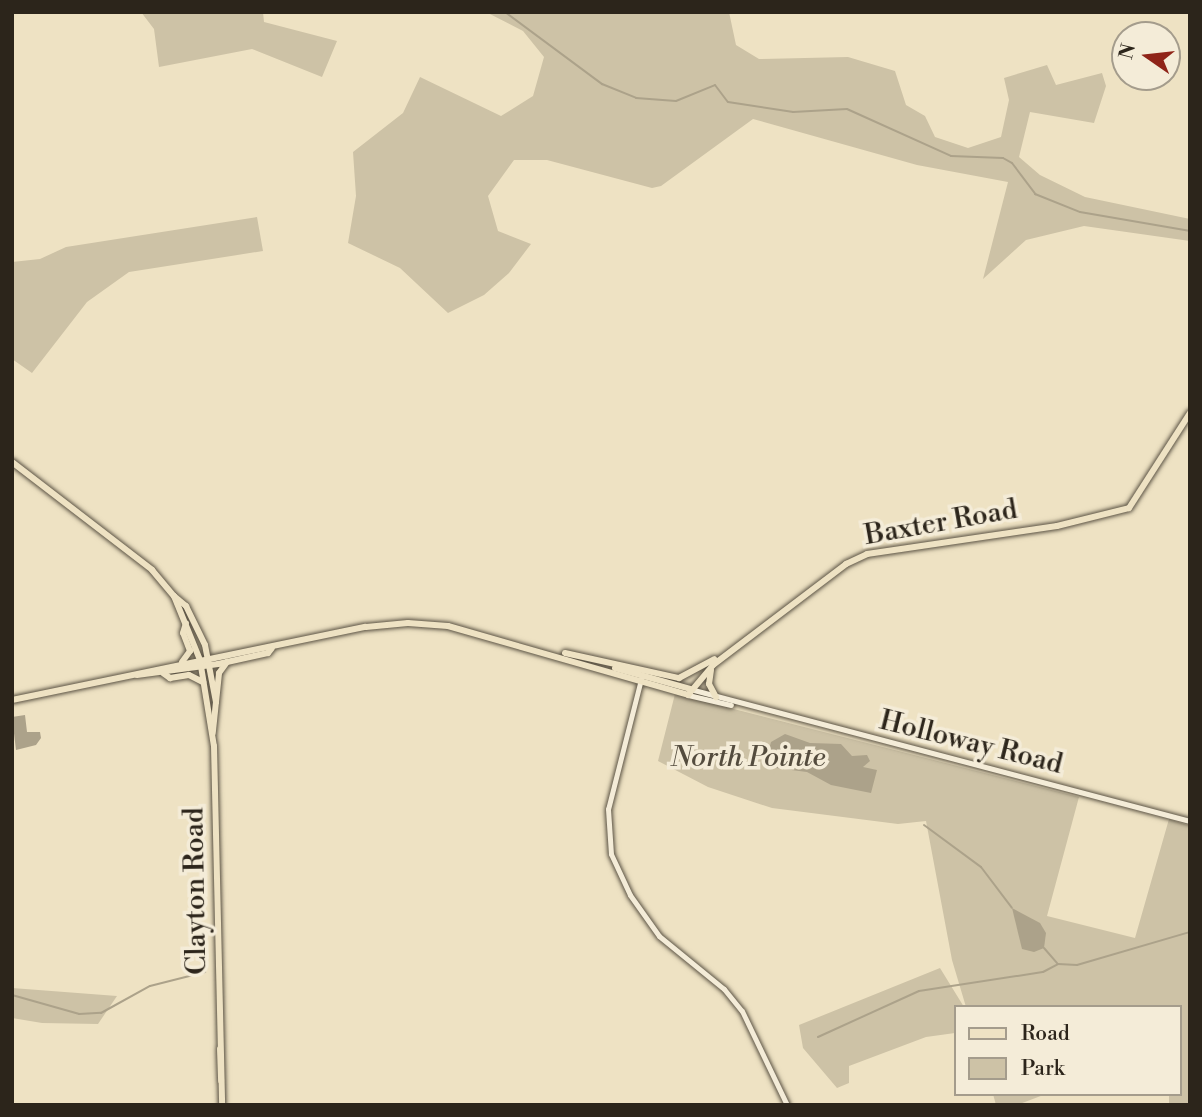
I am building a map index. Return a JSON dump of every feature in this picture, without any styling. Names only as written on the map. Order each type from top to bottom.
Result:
[{"type":"main road","name":"Baxter Road","points":[[689,692],[713,665],[846,564],[867,554],[1057,526],[1129,508],[1190,413]]},
{"type":"main road","name":"Clayton Road","points":[[12,462],[137,557],[174,596],[201,664],[213,733]]},
{"type":"main road","name":"Clayton Road","points":[[174,596],[184,601],[195,621],[209,662],[216,702],[213,733],[222,1105]]},
{"type":"main road","points":[[178,664],[190,651],[183,633],[186,623]]},
{"type":"main road","points":[[136,675],[163,673],[366,627],[415,623],[448,626],[559,654],[679,678],[694,674],[743,642]]},
{"type":"main road","points":[[209,662],[227,662],[268,653],[272,648]]},
{"type":"main road","points":[[559,654],[689,692]]},
{"type":"main road","points":[[216,702],[219,673],[227,662]]},
{"type":"main road","points":[[12,701],[178,664],[201,664]]},
{"type":"main road","points":[[713,665],[708,679],[716,697]]},
{"type":"main road","points":[[163,673],[170,678],[189,675],[203,682]]},
{"type":"street","points":[[641,679],[608,809],[611,854],[630,895],[659,936],[723,989],[742,1011],[787,1105]]},
{"type":"street","name":"Holloway Road","points":[[689,692],[716,697],[741,706]]},
{"type":"street","name":"Holloway Road","points":[[689,692],[1190,821]]},
{"type":"green space","points":[[141,12],[263,12],[264,22],[337,41],[322,77],[252,49],[159,67],[154,29]]},
{"type":"green space","points":[[486,12],[729,12],[736,45],[759,59],[848,57],[895,71],[906,105],[925,116],[935,137],[968,148],[1001,137],[1009,100],[1004,78],[1047,65],[1056,85],[1102,73],[1106,86],[1094,123],[1030,112],[1019,157],[1040,175],[1085,197],[1190,219],[1190,241],[1084,226],[1026,240],[983,279],[1008,182],[917,165],[753,119],[661,186],[652,188],[547,160],[514,160],[488,196],[498,231],[531,244],[509,273],[484,295],[448,313],[400,268],[348,243],[356,196],[353,152],[403,113],[420,77],[501,116],[533,96],[544,57],[523,31]]},
{"type":"green space","points":[[257,217],[263,251],[129,272],[87,302],[32,373],[12,359],[12,262],[40,259],[66,247]]},
{"type":"green space","name":"North Pointe","points":[[675,694],[1079,797],[1047,916],[1135,938],[1169,819],[1190,826],[1190,1105],[1169,1105],[1169,1096],[1181,1096],[1181,1005],[965,1005],[952,960],[926,821],[898,824],[772,808],[708,787],[658,761]]},
{"type":"green space","points":[[940,968],[963,1005],[954,1005],[954,1033],[926,1037],[849,1066],[849,1083],[837,1088],[803,1048],[799,1025]]},
{"type":"green space","points":[[12,988],[117,996],[98,1024],[42,1023],[12,1018]]},
{"type":"green space","points":[[994,1096],[1041,1096],[1017,1105],[996,1105]]},
{"type":"shaded area","points":[[25,715],[27,732],[40,732],[41,738],[36,745],[16,750],[12,717]]},
{"type":"shaded area","points":[[785,734],[810,743],[841,744],[852,756],[867,755],[870,761],[863,767],[877,770],[871,793],[831,785],[807,772],[776,768],[768,753],[771,742]]},
{"type":"shaded area","points":[[1012,908],[1040,923],[1046,933],[1044,948],[1034,952],[1022,949]]},
{"type":"waterway","points":[[505,12],[602,84],[636,98],[676,101],[715,85],[728,102],[793,112],[847,109],[951,156],[1003,158],[1012,163],[1035,194],[1080,212],[1190,231]]},
{"type":"waterway","points":[[924,825],[981,867],[1012,908]]},
{"type":"waterway","points":[[818,1037],[919,991],[1043,972],[1058,964],[1077,965],[1190,932]]},
{"type":"waterway","points":[[1044,948],[1057,963]]},
{"type":"waterway","points":[[12,995],[79,1014],[101,1013],[150,986],[205,972]]}]
